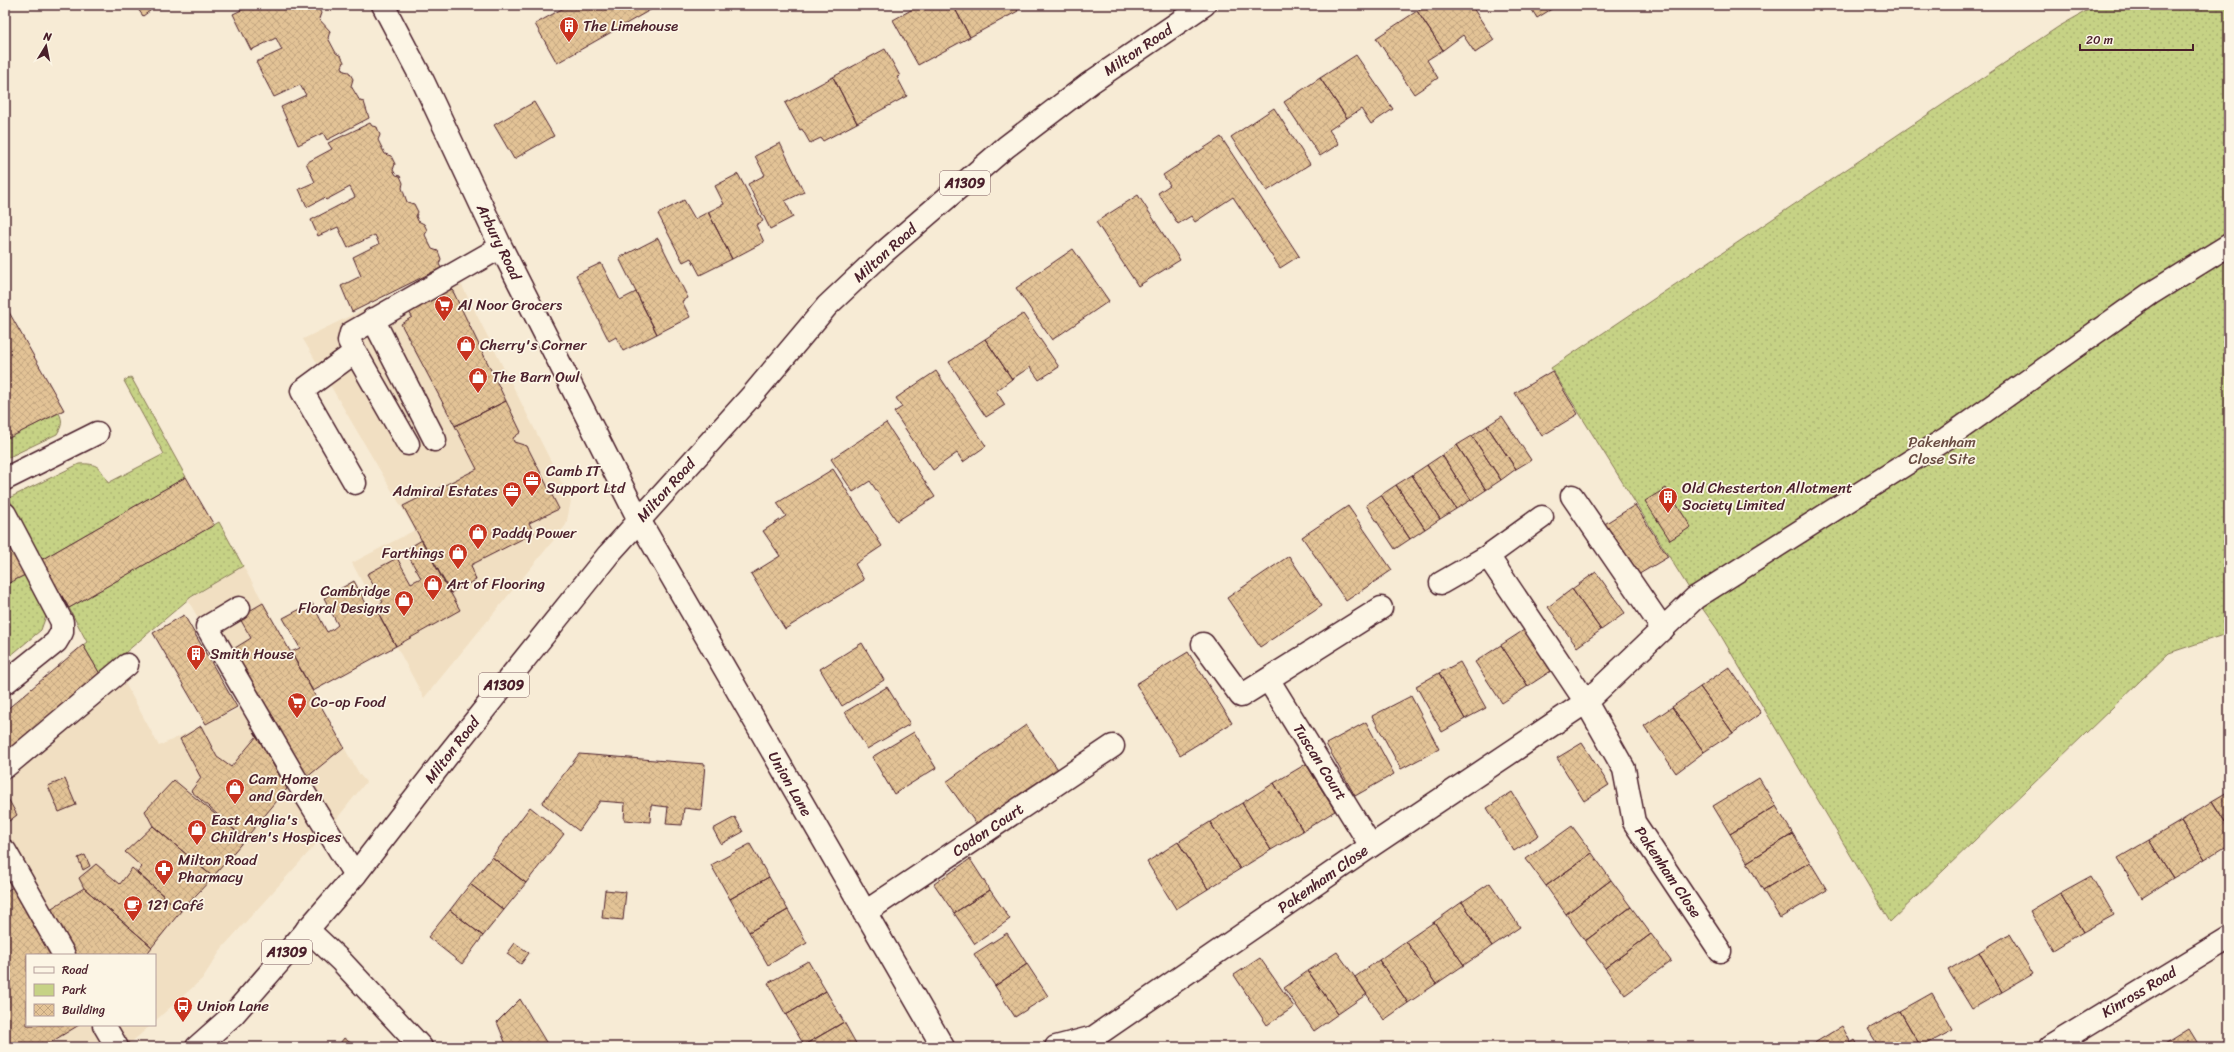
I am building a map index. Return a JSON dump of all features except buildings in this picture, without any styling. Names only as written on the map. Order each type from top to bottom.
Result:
[{"type":"street","name":"Arbury Road","points":[[383,5],[423,82],[501,247],[639,520]]},
{"type":"street","name":"Milton Road","points":[[197,1047],[233,1015],[355,875],[447,756],[608,555],[754,393],[828,306],[883,253],[1006,147],[1090,83],[1204,5]]},
{"type":"street","name":"Pakenham Close","points":[[1056,1047],[1094,1037],[1371,846],[1586,702],[1695,598],[1947,438],[2150,294],[2229,245]]},
{"type":"street","points":[[408,444],[349,341],[351,333],[373,319],[501,247]]},
{"type":"street","points":[[373,319],[435,440]]},
{"type":"street","points":[[355,352],[302,391],[355,483]]},
{"type":"street","points":[[5,479],[96,433]]},
{"type":"street","points":[[1572,496],[1663,629]]},
{"type":"street","points":[[5,514],[62,622],[62,632],[56,642],[5,683]]},
{"type":"street","points":[[1441,583],[1488,556],[1542,517]]},
{"type":"street","name":"Union Lane","points":[[639,520],[864,913],[943,1047]]},
{"type":"street","name":"Pakenham Close","points":[[1488,556],[1586,702],[1624,769],[1634,822],[1720,951]]},
{"type":"street","points":[[238,608],[207,627],[298,784],[355,875]]},
{"type":"street","points":[[1203,644],[1241,696],[1381,608]]},
{"type":"street","points":[[5,767],[127,665]]},
{"type":"street","name":"Tuscan Court","points":[[1268,679],[1371,846]]},
{"type":"street","name":"Codon Court","points":[[864,913],[1113,746]]},
{"type":"street","points":[[5,851],[63,954]]},
{"type":"street","points":[[307,930],[341,961],[421,1047]]},
{"type":"street","name":"Kinross Road","points":[[2050,1047],[2229,938]]},
{"type":"street","points":[[105,1026],[117,1047]]},
{"type":"shaded area","points":[[452,266],[571,501],[566,525],[424,698],[352,563],[415,530],[303,339]]},
{"type":"shaded area","points":[[243,566],[350,758],[366,782],[319,841],[223,947],[202,979],[156,1020],[156,954],[26,954],[26,1026],[150,1026],[126,1047],[5,1047],[5,778],[125,683],[159,746],[246,705],[188,600]]},
{"type":"green space","name":"Pakenham Close Site","points":[[2097,5],[2229,5],[2229,633],[2169,653],[1890,922],[1717,629],[1695,598],[1551,368],[2058,27]]},
{"type":"green space","points":[[131,377],[186,477],[41,560],[9,498],[79,464],[90,464],[98,467],[108,483],[164,454],[124,381]]},
{"type":"green space","points":[[59,413],[61,424],[57,434],[5,459],[5,431],[9,437]]},
{"type":"green space","points":[[219,522],[243,566],[191,597],[100,674],[83,645],[87,642],[69,608]]},
{"type":"green space","points":[[25,575],[46,616],[41,630],[9,657],[5,651],[5,585]]},
{"type":"place","name":"The Limehouse","points":[[569,43]]},
{"type":"place","name":"Al Noor Grocers","points":[[444,322]]},
{"type":"place","name":"Cherry's Corner","points":[[466,362]]},
{"type":"place","name":"The Barn Owl","points":[[478,394]]},
{"type":"place","name":"Camb IT Support Ltd","points":[[532,497]]},
{"type":"place","name":"Admiral Estates","points":[[512,508]]},
{"type":"place","name":"Old Chesterton Allotment Society Limited","points":[[1668,514]]},
{"type":"place","name":"Paddy Power","points":[[478,550]]},
{"type":"place","name":"Farthings","points":[[458,570]]},
{"type":"place","name":"Art of Flooring","points":[[433,601]]},
{"type":"place","name":"Cambridge Floral Designs","points":[[404,617]]},
{"type":"place","name":"Smith House","points":[[196,671]]},
{"type":"place","name":"Co-op Food","points":[[297,719]]},
{"type":"place","name":"Cam Home and Garden","points":[[235,805]]},
{"type":"place","name":"East Anglia's Children's Hospices","points":[[197,846]]},
{"type":"place","name":"Milton Road Pharmacy","points":[[164,886]]},
{"type":"place","name":"121 Café","points":[[133,922]]},
{"type":"place","name":"Union Lane","points":[[183,1023]]}]
